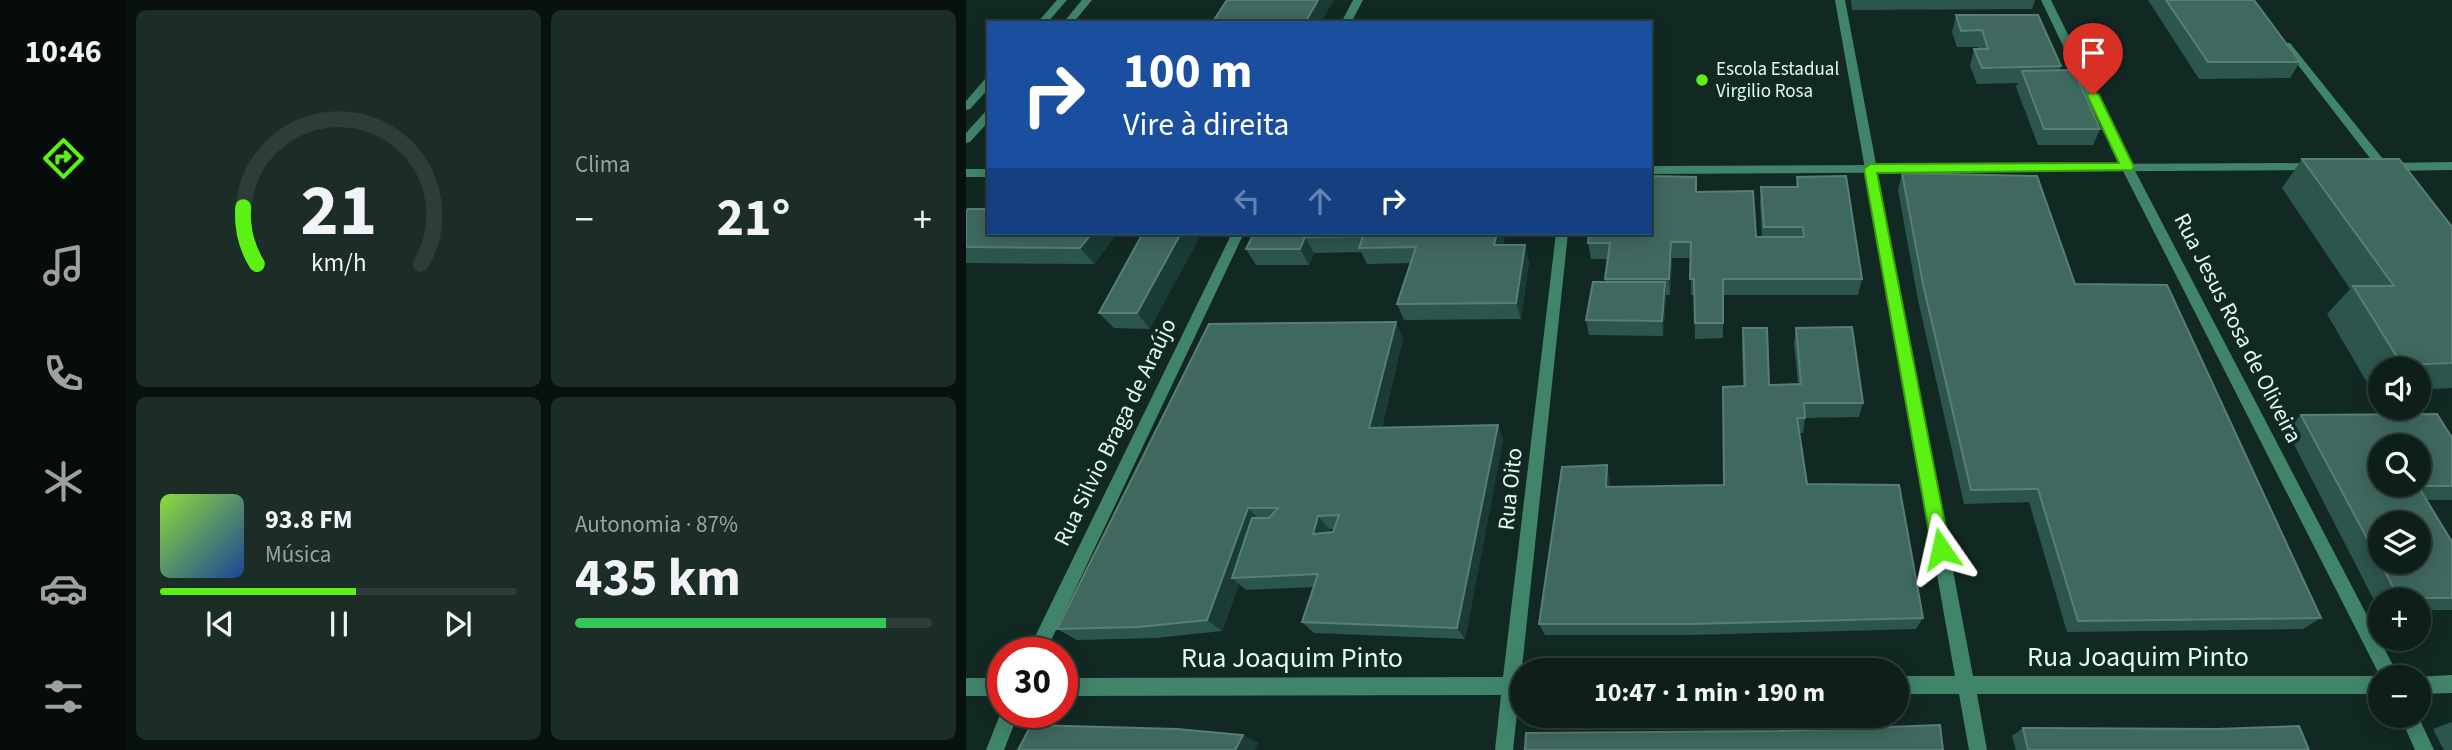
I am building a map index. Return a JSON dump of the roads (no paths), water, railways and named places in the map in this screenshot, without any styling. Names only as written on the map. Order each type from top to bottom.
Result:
[{"type":"street","points":[[1044,21],[1062,0]]},
{"type":"street","points":[[1070,21],[1087,0]]},
{"type":"street","points":[[1347,21],[1359,0]]},
{"type":"street","points":[[1840,0],[1978,750]]},
{"type":"street","name":"Rua Jesus Rosa de Oliveira","points":[[2046,0],[2127,167],[2384,665]]},
{"type":"street","points":[[2276,31],[2399,187]]},
{"type":"street","points":[[966,107],[987,83]]},
{"type":"street","points":[[966,140],[987,116]]},
{"type":"street","points":[[2370,167],[2452,166]]},
{"type":"street","points":[[1652,170],[2329,167]]},
{"type":"street","points":[[966,173],[987,173]]},
{"type":"street","name":"Rua Silvio Braga de Araújo","points":[[1044,637],[1237,235]]},
{"type":"street","name":"Rua Oito","points":[[1520,658],[1562,235]]},
{"type":"street","points":[[2431,685],[2452,684]]},
{"type":"street","name":"Rua Joaquim Pinto","points":[[1909,685],[2368,685]]},
{"type":"street","name":"Rua Joaquim Pinto","points":[[1078,687],[1510,686]]},
{"type":"street","points":[[966,687],[987,687]]},
{"type":"street","name":"Rua Oito","points":[[1504,750],[1510,720]]},
{"type":"street","points":[[995,750],[1004,728]]},
{"type":"street","points":[[2415,728],[2425,750]]},
{"type":"place","name":"Escola Estadual Virgilio Rosa","points":[[1702,80]]}]
